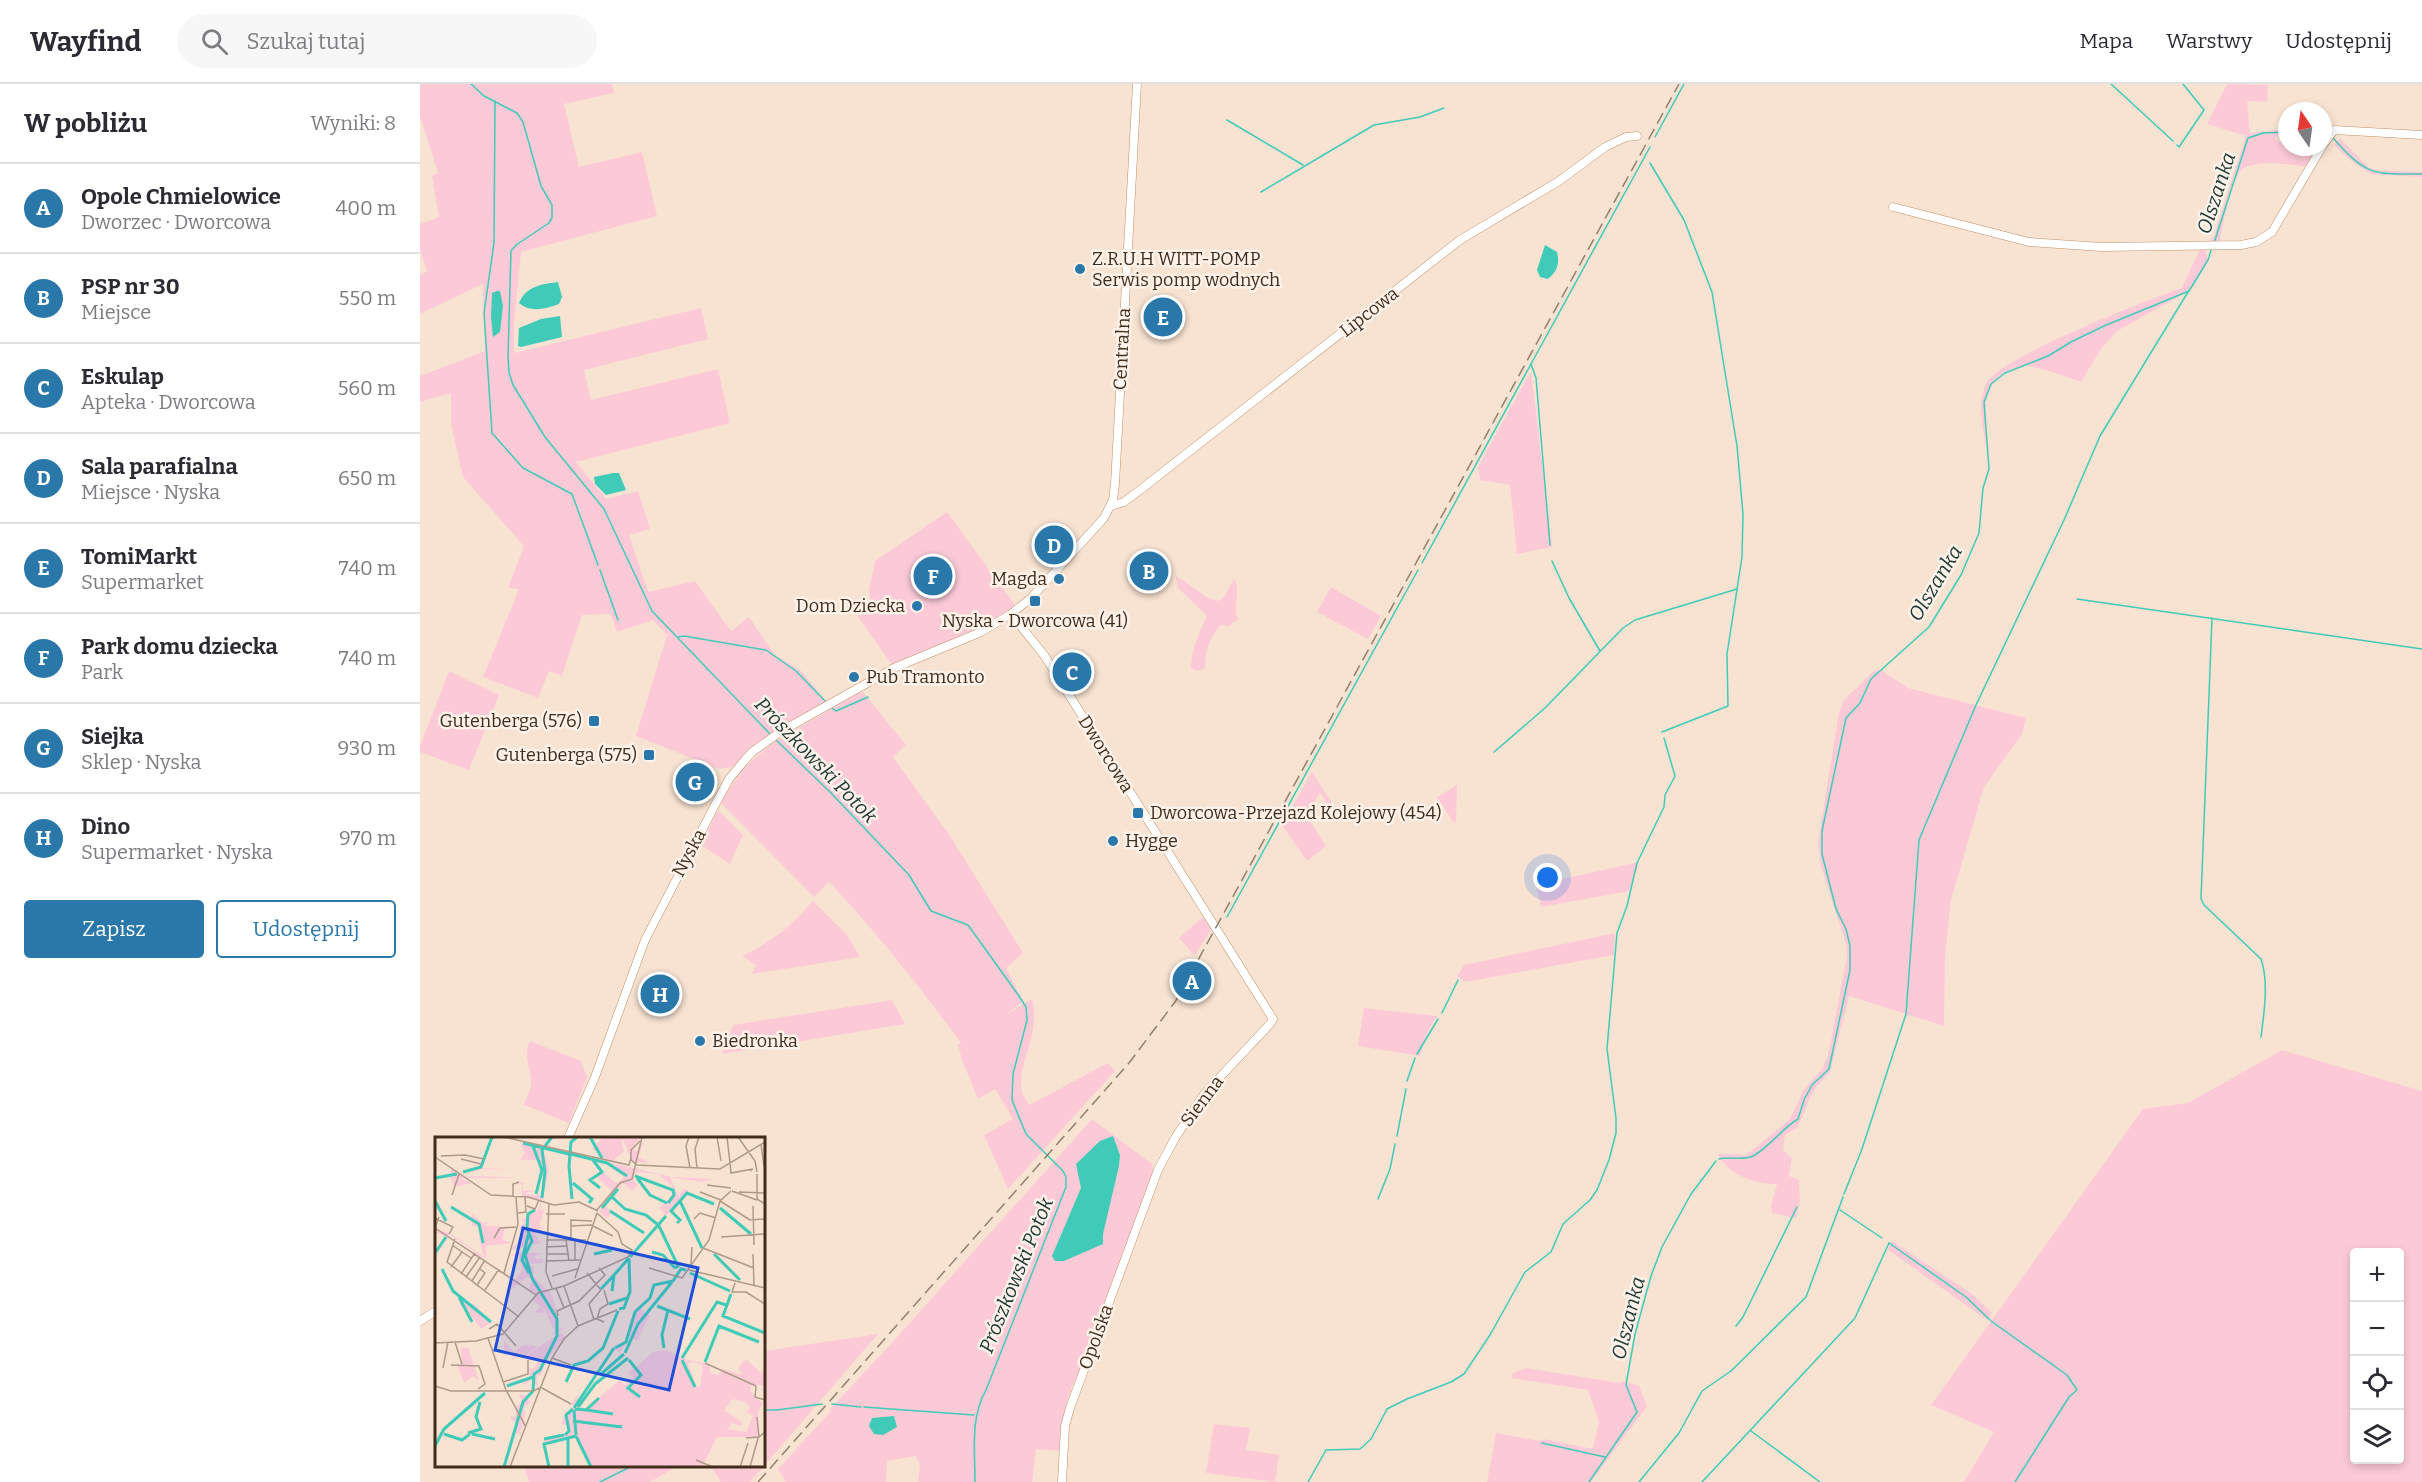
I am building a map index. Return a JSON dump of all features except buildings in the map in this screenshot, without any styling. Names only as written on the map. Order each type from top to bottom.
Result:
[{"type":"street","name":"Centralna","points":[[1111,506],[1115,484],[1137,84]]},
{"type":"street","points":[[2332,138],[2422,135]]},
{"type":"street","name":"Lipcowa","points":[[1111,506],[1124,502],[1140,490],[1460,240],[1558,181],[1605,147],[1626,137],[1637,136]]},
{"type":"street","points":[[1893,207],[2029,242],[2102,248],[2256,242],[2272,232],[2317,156]]},
{"type":"street","name":"Nyska","points":[[568,1137],[595,1077],[645,940],[729,779],[752,752],[773,737],[894,668],[981,632],[1011,614],[1031,598],[1099,524],[1111,506]]},
{"type":"street","name":"Dworcowa","points":[[1011,614],[1044,655],[1273,1019]]},
{"type":"street","name":"Sienna","points":[[1148,1195],[1175,1138],[1205,1093],[1273,1019]]},
{"type":"street","name":"Opolska","points":[[1062,1482],[1065,1426],[1070,1408],[1148,1195]]},
{"type":"street","points":[[420,1321],[435,1312]]},
{"type":"shaded area","points":[[420,84],[612,84],[614,93],[564,104],[579,167],[642,152],[657,216],[521,252],[514,322],[514,353],[701,308],[708,339],[584,370],[591,400],[718,369],[730,423],[576,462],[606,499],[638,491],[650,529],[629,535],[648,592],[695,581],[731,631],[749,617],[775,655],[801,671],[829,705],[780,732],[750,757],[734,766],[717,768],[636,736],[667,635],[653,620],[617,632],[611,614],[582,615],[562,676],[549,671],[538,698],[483,677],[519,589],[508,588],[524,546],[463,477],[451,424],[451,393],[420,402],[420,376],[485,351],[483,284],[420,314],[420,275],[427,271],[420,249],[420,224],[439,217],[432,176],[438,173],[420,116]]},
{"type":"shaded area","points":[[2227,84],[2268,85],[2267,102],[2247,101],[2250,133],[2278,130],[2275,140],[2278,141],[2278,156],[2316,156],[2310,168],[2264,163],[2241,170],[2230,194],[2219,245],[2204,246],[2208,260],[2189,291],[2117,331],[2100,350],[2081,382],[2027,366],[2007,371],[1997,378],[1991,387],[1985,411],[1987,451],[1981,416],[1982,398],[1987,382],[1998,372],[2018,359],[2077,330],[2182,288],[2202,245],[2212,239],[2215,233],[2246,136],[2207,124]]},
{"type":"shaded area","points":[[2340,138],[2368,167],[2375,170],[2422,172],[2422,177],[2371,174],[2350,160],[2334,145]]},
{"type":"shaded area","points":[[1531,371],[1552,547],[1517,554],[1510,485],[1480,480],[1478,467]]},
{"type":"shaded area","points":[[947,512],[1018,609],[894,668],[857,615],[871,604],[869,590],[875,561]]},
{"type":"shaded area","points":[[1175,575],[1208,598],[1218,601],[1224,597],[1234,579],[1236,584],[1238,619],[1229,626],[1221,625],[1217,629],[1209,644],[1205,668],[1197,671],[1191,668],[1193,654],[1207,616],[1178,588]]},
{"type":"shaded area","points":[[1331,587],[1381,616],[1368,639],[1317,612]]},
{"type":"shaded area","points":[[1881,670],[1908,688],[2026,718],[2022,734],[1984,787],[1951,900],[1945,957],[1944,1026],[1849,996],[1830,1072],[1817,1086],[1798,1127],[1785,1135],[1783,1150],[1792,1158],[1789,1176],[1799,1180],[1800,1201],[1796,1218],[1772,1213],[1771,1206],[1777,1184],[1760,1183],[1735,1173],[1718,1154],[1746,1155],[1790,1119],[1803,1091],[1822,1069],[1828,1056],[1847,957],[1846,943],[1821,866],[1818,843],[1839,712],[1844,700],[1874,671]]},
{"type":"shaded area","points":[[449,671],[499,695],[469,770],[420,752],[420,746]]},
{"type":"shaded area","points":[[862,691],[906,745],[893,757],[950,836],[1023,953],[1006,968],[1023,1001],[1007,1014],[1032,999],[1034,1024],[1021,1081],[1023,1094],[1029,1105],[1108,1063],[1115,1071],[1008,1189],[984,1135],[1013,1119],[995,1089],[978,1099],[962,1060],[958,1045],[961,1043],[946,1022],[881,941],[829,882],[814,897],[720,802],[744,768],[771,744]]},
{"type":"shaded area","points":[[1312,772],[1339,814],[1337,818],[1320,793],[1306,815],[1326,846],[1307,861],[1282,825]]},
{"type":"shaded area","points":[[1457,785],[1456,822],[1454,823],[1437,797]]},
{"type":"shaded area","points":[[718,810],[743,835],[730,864],[701,845]]},
{"type":"shaded area","points":[[1639,862],[1629,891],[1541,907],[1536,885]]},
{"type":"shaded area","points":[[813,901],[847,935],[860,957],[752,974],[756,965],[742,956],[780,933]]},
{"type":"shaded area","points":[[1203,917],[1211,929],[1195,956],[1179,938]]},
{"type":"shaded area","points":[[1615,933],[1614,955],[1465,982],[1457,976],[1464,965]]},
{"type":"shaded area","points":[[892,1000],[905,1024],[722,1054],[733,1025]]},
{"type":"shaded area","points":[[1364,1008],[1437,1016],[1426,1035],[1420,1056],[1358,1046]]},
{"type":"shaded area","points":[[530,1041],[581,1061],[587,1077],[569,1123],[524,1105],[531,1083],[527,1056]]},
{"type":"shaded area","points":[[2282,1050],[2422,1091],[2422,1482],[1964,1482],[1994,1432],[1931,1405],[2143,1109],[2188,1103]]},
{"type":"shaded area","points":[[1092,1119],[1152,1164],[1154,1172],[1090,1352],[1068,1399],[1059,1451],[1036,1449],[1032,1482],[918,1482],[920,1465],[916,1456],[887,1461],[886,1482],[786,1482],[778,1469]]},
{"type":"shaded area","points":[[1892,1241],[1972,1294],[1992,1313],[1987,1320],[1888,1250]]},
{"type":"shaded area","points":[[878,1334],[765,1465],[765,1351]]},
{"type":"shaded area","points":[[1526,1368],[1620,1383],[1623,1381],[1639,1386],[1647,1406],[1591,1482],[1487,1482],[1496,1433],[1540,1441],[1544,1439],[1593,1449],[1599,1422],[1588,1390],[1511,1378],[1513,1373]]},
{"type":"shaded area","points":[[1214,1424],[1250,1428],[1246,1450],[1279,1455],[1275,1482],[1206,1473]]},
{"type":"shaded area","points":[[524,1467],[676,1467],[650,1482],[529,1482]]},
{"type":"shaded area","points":[[711,1467],[763,1467],[750,1482],[721,1482]]},
{"type":"water","points":[[1545,245],[1557,252],[1558,256],[1557,267],[1548,279],[1540,277],[1537,270]]},
{"type":"water","points":[[558,282],[562,297],[559,304],[544,309],[533,309],[519,303],[530,289]]},
{"type":"water","points":[[500,291],[503,306],[500,332],[493,337],[492,293]]},
{"type":"water","points":[[560,316],[562,337],[518,346],[519,328],[541,319]]},
{"type":"water","points":[[619,473],[626,490],[606,495],[595,484],[594,477]]},
{"type":"water","points":[[1113,1136],[1120,1155],[1119,1166],[1103,1234],[1103,1244],[1064,1261],[1055,1261],[1052,1256],[1081,1188],[1076,1164],[1100,1141]]},
{"type":"water","points":[[894,1416],[897,1427],[883,1435],[874,1434],[869,1426],[872,1418]]},
{"type":"waterway","name":"Prószkowski Potok","points":[[471,84],[484,96],[517,113],[523,122],[541,186],[552,205],[552,218],[549,223],[516,245],[511,251],[508,356],[513,385],[545,437],[604,509],[652,611],[770,734]]},
{"type":"waterway","points":[[1655,137],[1684,84]]},
{"type":"waterway","points":[[2111,84],[2173,141]]},
{"type":"waterway","points":[[2177,145],[2179,147],[2204,110],[2183,84]]},
{"type":"waterway","points":[[495,101],[494,243],[484,313],[492,433],[523,468],[572,494],[598,565]]},
{"type":"waterway","points":[[1261,192],[1374,125],[1420,117],[1444,108]]},
{"type":"waterway","points":[[1227,120],[1303,165]]},
{"type":"waterway","name":"Olszanka","points":[[2214,243],[2248,138],[2263,133],[2278,132]]},
{"type":"waterway","name":"Olszanka","points":[[2333,138],[2354,160],[2371,170],[2392,174],[2422,174]]},
{"type":"waterway","points":[[1550,545],[1536,378],[1531,364],[1650,147]]},
{"type":"waterway","points":[[1650,163],[1684,220],[1712,292],[1737,446],[1743,514],[1742,557],[1727,654],[1728,706],[1662,732]]},
{"type":"waterway","name":"Olszanka","points":[[1719,1159],[1749,1157],[1765,1148],[1798,1119],[1812,1085],[1829,1069],[1850,970],[1850,946],[1846,929],[1836,909],[1822,854],[1822,831],[1846,718],[1860,703],[1871,679],[1929,627],[1961,575],[1979,533],[1983,488],[1989,469],[1984,402],[1991,384],[2005,373],[2048,356],[2104,326],[2189,291],[2208,260],[2212,247]]},
{"type":"waterway","points":[[1844,1194],[1862,1149],[1906,1014],[1919,840],[1976,705],[2064,520],[2100,436],[2188,292]]},
{"type":"waterway","points":[[1422,563],[1531,364]]},
{"type":"waterway","points":[[1552,561],[1569,598],[1600,651]]},
{"type":"waterway","points":[[600,570],[618,620]]},
{"type":"waterway","points":[[1227,917],[1418,570]]},
{"type":"waterway","points":[[1494,752],[1545,708],[1623,628],[1635,620],[1737,589]]},
{"type":"waterway","points":[[2077,599],[2422,649]]},
{"type":"waterway","points":[[2212,618],[2201,899],[2204,905],[2261,959],[2265,978],[2261,1037]]},
{"type":"waterway","points":[[678,637],[684,636],[766,650],[796,671],[826,702]]},
{"type":"waterway","points":[[832,708],[836,711],[868,697]]},
{"type":"waterway","points":[[1308,1482],[1326,1450],[1360,1449],[1371,1439],[1387,1409],[1451,1382],[1464,1374],[1490,1335],[1525,1272],[1551,1252],[1563,1224],[1590,1200],[1597,1190],[1609,1160],[1616,1133],[1607,1049],[1617,933],[1627,906],[1637,863],[1664,807],[1665,795],[1675,776],[1664,738]]},
{"type":"waterway","name":"Prószkowski Potok","points":[[775,739],[830,792],[909,875],[931,911],[968,925],[1026,1007],[1027,1020],[1013,1074],[1012,1100],[1026,1134],[1063,1171],[1066,1177],[1066,1187],[981,1401],[974,1435],[975,1482]]},
{"type":"waterway","points":[[1442,1013],[1458,980]]},
{"type":"waterway","points":[[1417,1054],[1438,1019]]},
{"type":"waterway","points":[[1407,1081],[1415,1058]]},
{"type":"waterway","points":[[1397,1136],[1406,1089]]},
{"type":"waterway","points":[[1378,1199],[1390,1169],[1395,1144]]},
{"type":"waterway","name":"Olszanka","points":[[1589,1482],[1637,1412],[1626,1385],[1635,1334],[1651,1276],[1662,1247],[1691,1194],[1716,1161]]},
{"type":"waterway","points":[[1639,1482],[1679,1433],[1702,1391],[1731,1371],[1806,1297],[1843,1197]]},
{"type":"waterway","points":[[1736,1326],[1743,1317],[1797,1207]]},
{"type":"waterway","points":[[1840,1210],[1882,1238]]},
{"type":"waterway","points":[[1889,1243],[1966,1297],[1990,1320]]},
{"type":"waterway","points":[[1702,1482],[1855,1318],[1889,1243]]},
{"type":"waterway","points":[[1991,1321],[2067,1375],[2077,1390],[2069,1397],[2015,1482]]},
{"type":"waterway","points":[[765,1410],[822,1404]]},
{"type":"waterway","points":[[832,1404],[861,1407]]},
{"type":"waterway","points":[[864,1407],[974,1415]]},
{"type":"waterway","points":[[1751,1431],[1820,1482]]},
{"type":"waterway","points":[[1542,1443],[1605,1457]]},
{"type":"waterway","points":[[600,1482],[630,1467]]},
{"type":"railway","points":[[758,1482],[1129,1063],[1175,1002],[1679,84]]},
{"type":"place","name":"Z.R.U.H WITT-POMP Serwis pomp wodnych","points":[[1080,269]]},
{"type":"place","name":"TomiMarkt","points":[[1163,317]]},
{"type":"place","name":"Sala parafialna","points":[[1054,545]]},
{"type":"place","name":"PSP nr 30","points":[[1149,571]]},
{"type":"place","name":"Park domu dziecka","points":[[933,576]]},
{"type":"place","name":"Magda","points":[[1059,579]]},
{"type":"place","name":"Nyska - Dworcowa (41)","points":[[1035,601]]},
{"type":"place","name":"Dom Dziecka","points":[[917,606]]},
{"type":"place","name":"Eskulap","points":[[1072,672]]},
{"type":"place","name":"Pub Tramonto","points":[[854,677]]},
{"type":"place","name":"Gutenberga (576)","points":[[594,721]]},
{"type":"place","name":"Gutenberga (575)","points":[[649,755]]},
{"type":"place","name":"Siejka","points":[[695,782]]},
{"type":"place","name":"Dworcowa-Przejazd Kolejowy (454)","points":[[1138,813]]},
{"type":"place","name":"Hygge","points":[[1113,841]]},
{"type":"place","name":"Opole Chmielowice","points":[[1192,981]]},
{"type":"place","name":"Dino","points":[[660,994]]},
{"type":"place","name":"Biedronka","points":[[700,1041]]}]
